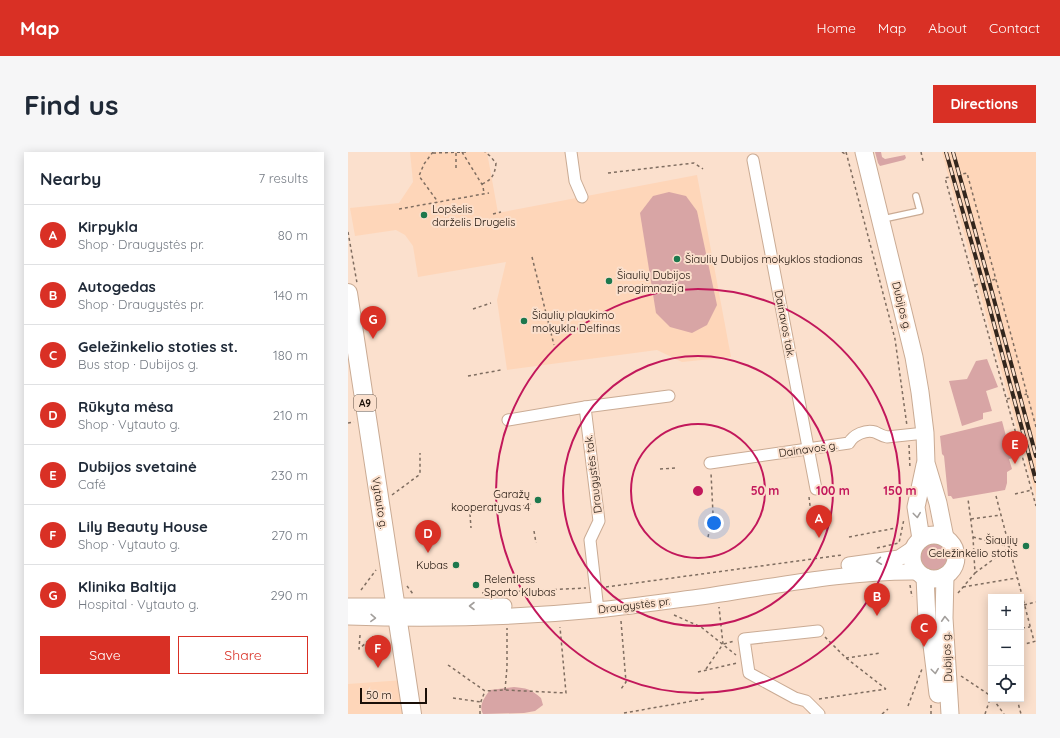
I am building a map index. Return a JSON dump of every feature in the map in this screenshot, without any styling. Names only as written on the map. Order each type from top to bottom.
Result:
[{"type":"highway","name":"Vytauto g.","points":[[353,289],[380,503],[412,714]]},
{"type":"main road","name":"Dubijos g.","points":[[864,152],[914,357],[920,392],[917,434],[918,466],[916,507],[918,544]]},
{"type":"main road","name":"Dubijos g.","points":[[918,466],[938,503],[945,538]]},
{"type":"main road","points":[[935,535],[945,538],[954,549],[956,559],[952,569],[945,576],[936,579],[922,575],[912,560],[918,544],[925,537],[935,535]]},
{"type":"main road","name":"Draugystės pr.","points":[[348,606],[396,613],[497,616],[596,599],[671,592],[899,558],[918,544]]},
{"type":"main road","name":"Draugystės pr.","points":[[596,599],[715,595],[859,574],[922,575]]},
{"type":"main road","name":"Dubijos g.","points":[[922,575],[940,714]]},
{"type":"main road","name":"Dubijos g.","points":[[945,576],[944,618],[950,714]]},
{"type":"main road","name":"Draugystės pr.","points":[[348,618],[396,613]]},
{"type":"street","points":[[571,152],[575,181],[582,197]]},
{"type":"street","name":"Dainavos tak.","points":[[753,160],[816,489]]},
{"type":"street","points":[[508,420],[585,407],[669,396]]},
{"type":"street","name":"Draugystės tak.","points":[[585,407],[599,521],[590,540],[596,599]]},
{"type":"street","name":"Dainavos g.","points":[[710,463],[809,450],[849,443],[852,438],[857,435],[870,432],[887,437],[917,434]]},
{"type":"street","points":[[818,631],[744,639],[745,662],[749,673],[795,698],[806,701],[819,714]]},
{"type":"lane","points":[[881,220],[920,211],[916,196]]},
{"type":"path","points":[[438,202],[419,176],[424,164],[433,152],[466,152]]},
{"type":"path","points":[[456,152],[456,169]]},
{"type":"path","points":[[463,152],[482,184],[484,194]]},
{"type":"path","points":[[482,184],[494,176],[496,169],[496,163],[485,152]]},
{"type":"path","points":[[842,152],[847,155]]},
{"type":"path","points":[[846,152],[895,339],[917,434],[918,466]]},
{"type":"path","points":[[921,152],[924,161]]},
{"type":"path","points":[[608,174],[694,163],[703,169]]},
{"type":"path","points":[[1036,427],[967,173],[945,178],[1036,506]]},
{"type":"path","points":[[399,209],[490,193]]},
{"type":"path","points":[[493,214],[501,212]]},
{"type":"path","points":[[348,232],[353,289]]},
{"type":"path","points":[[532,257],[554,345]]},
{"type":"path","points":[[975,285],[996,279]]},
{"type":"path","points":[[473,309],[491,303]]},
{"type":"path","points":[[468,376],[501,370]]},
{"type":"path","points":[[1007,399],[1027,394]]},
{"type":"path","points":[[380,503],[419,475],[420,453]]},
{"type":"path","points":[[708,537],[713,514],[710,463]]},
{"type":"path","points":[[660,469],[676,468]]},
{"type":"path","points":[[812,523],[809,497],[816,489]]},
{"type":"path","points":[[1015,494],[1032,490]]},
{"type":"path","points":[[996,496],[1021,594]]},
{"type":"path","points":[[968,499],[973,537],[975,573]]},
{"type":"path","points":[[523,506],[531,504]]},
{"type":"path","points":[[470,514],[471,528]]},
{"type":"path","points":[[872,549],[899,543],[905,514]]},
{"type":"path","points":[[971,519],[1002,516]]},
{"type":"path","points":[[849,536],[896,528]]},
{"type":"path","points":[[534,531],[536,543]]},
{"type":"path","points":[[973,537],[1010,547]]},
{"type":"path","points":[[957,595],[975,573],[1010,547]]},
{"type":"path","points":[[479,593],[596,599],[845,554]]},
{"type":"path","points":[[361,590],[378,567]]},
{"type":"path","points":[[963,587],[1017,578]]},
{"type":"path","points":[[406,584],[409,592],[414,596]]},
{"type":"path","points":[[1024,644],[1035,641],[1024,605],[1036,602]]},
{"type":"path","points":[[706,669],[723,644],[719,607]]},
{"type":"path","points":[[674,615],[701,627],[745,662]]},
{"type":"path","points":[[621,621],[626,682],[621,689]]},
{"type":"path","points":[[505,690],[507,667],[507,627]]},
{"type":"path","points":[[448,665],[486,691],[505,690],[566,693],[560,627]]},
{"type":"path","points":[[1024,628],[1030,627]]},
{"type":"path","points":[[806,701],[886,689],[846,658],[818,631]]},
{"type":"path","points":[[360,635],[359,649],[375,635]]},
{"type":"path","points":[[846,658],[881,653]]},
{"type":"path","points":[[698,672],[706,669],[745,662]]},
{"type":"path","points":[[908,706],[924,663]]},
{"type":"path","points":[[947,667],[988,694]]},
{"type":"path","points":[[480,714],[481,702],[486,691]]},
{"type":"path","points":[[453,698],[481,702]]},
{"type":"path","points":[[624,713],[704,699]]},
{"type":"path","points":[[985,714],[989,702]]},
{"type":"path","points":[[995,702],[1004,714]]},
{"type":"path","points":[[1018,702],[1021,714]]},
{"type":"path","points":[[882,714],[888,709]]},
{"type":"path","points":[[645,710],[646,714]]},
{"type":"shaded area","name":"Šiaulių Dubijos progimnazija","points":[[410,152],[487,152],[498,213],[697,175],[731,357],[682,362],[657,350],[507,370],[497,300],[506,262],[418,277],[413,246],[405,235],[396,230],[355,236],[350,208],[399,203],[413,182]]},
{"type":"shaded area","points":[[875,152],[881,152],[882,157],[885,159],[905,155],[906,158],[904,160],[880,166]]},
{"type":"shaded area","points":[[942,152],[1036,152],[1036,496],[989,326]]},
{"type":"shaded area","name":"Šiaulių Dubijos mokyklos stadionas","points":[[669,192],[686,196],[697,211],[717,305],[707,325],[692,333],[670,327],[656,313],[640,213],[653,196]]},
{"type":"shaded area","points":[[987,359],[998,387],[986,391],[992,411],[983,413],[983,419],[962,426],[949,381],[967,379],[976,361]]},
{"type":"shaded area","points":[[1002,421],[1006,436],[1012,435],[1017,457],[1009,459],[1012,469],[1007,472],[1007,483],[1005,490],[953,499],[951,496],[948,496],[944,456],[942,454],[940,436]]},
{"type":"shaded area","points":[[933,543],[943,547],[947,557],[943,567],[933,571],[923,567],[919,557],[923,547]]},
{"type":"shaded area","points":[[404,680],[408,714],[348,714],[348,684]]},
{"type":"shaded area","points":[[514,687],[531,691],[541,698],[543,705],[535,711],[524,713],[483,714],[481,707],[484,698],[490,690]]},
{"type":"railway","points":[[946,152],[1036,481]]},
{"type":"railway","points":[[953,152],[1036,456]]},
{"type":"place","name":"Lopšelis darželis Drugelis","points":[[424,215]]},
{"type":"place","name":"Šiaulių Dubijos mokyklos stadionas","points":[[677,259]]},
{"type":"place","name":"Šiaulių Dubijos progimnazija","points":[[609,281]]},
{"type":"place","name":"Šiaulių plaukimo mokykla Delfinas","points":[[524,321]]},
{"type":"place","name":"Klinika Baltija","points":[[373,339]]},
{"type":"place","name":"Dubijos svetainė","points":[[1015,464]]},
{"type":"place","name":"Garažų kooperatyvas 4","points":[[538,500]]},
{"type":"place","name":"Kirpykla","points":[[819,538]]},
{"type":"place","name":"Šiaulių Geležinkelio stotis","points":[[1026,546]]},
{"type":"place","name":"Rūkyta mėsa","points":[[428,553]]},
{"type":"place","name":"Kubas","points":[[456,565]]},
{"type":"place","name":"Relentless Sporto Klubas","points":[[476,585]]},
{"type":"place","name":"Autogedas","points":[[877,616]]},
{"type":"place","name":"Geležinkelio stoties st.","points":[[924,647]]},
{"type":"place","name":"Lily Beauty House","points":[[378,668]]}]
